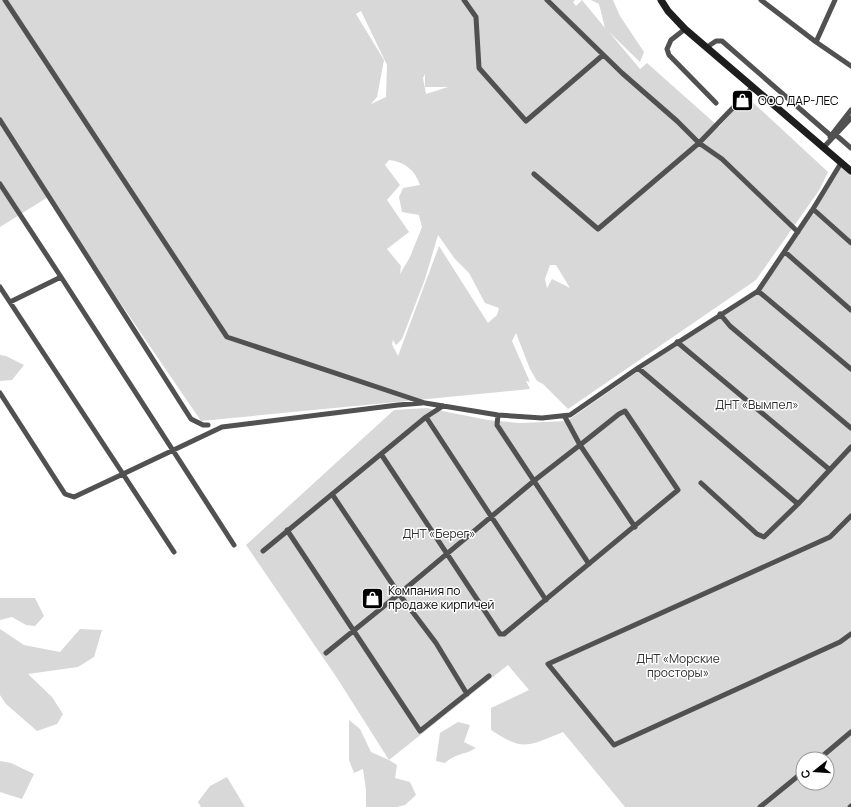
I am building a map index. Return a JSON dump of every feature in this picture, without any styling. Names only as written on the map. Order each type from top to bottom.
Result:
[{"type":"main road","points":[[663,1],[685,29],[851,171]]},
{"type":"street","points":[[5,0],[227,337],[425,403],[498,416],[565,417],[576,411],[677,342],[758,290],[813,210],[841,163]]},
{"type":"street","points":[[464,0],[476,17],[479,68],[526,121],[603,55]]},
{"type":"street","points":[[547,0],[622,73],[677,120],[699,143],[722,159],[798,232]]},
{"type":"street","points":[[762,0],[816,42],[851,66]]},
{"type":"street","points":[[816,42],[835,0]]},
{"type":"street","points":[[685,29],[671,40],[667,48],[669,55],[716,102]]},
{"type":"street","points":[[707,47],[716,41],[722,41],[830,135]]},
{"type":"street","points":[[534,174],[598,229],[699,143],[753,87]]},
{"type":"street","points":[[829,142],[830,135],[851,110]]},
{"type":"street","points":[[824,148],[851,118]]},
{"type":"street","points":[[0,120],[191,419],[203,425],[208,425]]},
{"type":"street","points":[[836,135],[851,148]]},
{"type":"street","points":[[0,184],[234,545]]},
{"type":"street","points":[[813,210],[851,243]]},
{"type":"street","points":[[785,252],[851,310]]},
{"type":"street","points":[[10,302],[61,277]]},
{"type":"street","points":[[0,287],[174,552]]},
{"type":"street","points":[[758,290],[851,369]]},
{"type":"street","points":[[720,314],[730,326],[851,428]]},
{"type":"street","points":[[677,342],[830,470]]},
{"type":"street","points":[[638,368],[798,504]]},
{"type":"street","points":[[0,393],[65,494],[74,497],[222,427],[398,404],[425,403]]},
{"type":"street","points":[[263,551],[381,454],[443,406]]},
{"type":"street","points":[[326,653],[353,629],[399,594],[446,553],[535,480],[619,414],[625,411],[677,487],[676,493],[504,634],[500,634],[446,553],[381,454]]},
{"type":"street","points":[[498,416],[497,425],[535,480],[589,564]]},
{"type":"street","points":[[565,417],[580,445],[635,527]]},
{"type":"street","points":[[426,418],[546,600]]},
{"type":"street","points":[[701,483],[760,537],[767,535],[851,447]]},
{"type":"street","points":[[332,494],[399,594],[436,643],[467,694]]},
{"type":"street","points":[[851,516],[830,537],[548,664],[614,745],[840,642],[851,634]]},
{"type":"street","points":[[287,530],[420,731],[489,676]]},
{"type":"street","points":[[828,751],[851,732]]},
{"type":"street","points":[[760,807],[795,779]]},
{"type":"green space","points":[[0,0],[575,0],[573,2],[576,6],[582,0],[605,28],[599,4],[591,0],[613,0],[620,16],[644,52],[640,62],[609,32],[640,69],[647,63],[719,127],[746,96],[828,172],[820,189],[756,280],[568,409],[543,384],[537,381],[530,369],[516,333],[512,341],[530,382],[526,381],[530,389],[201,421],[48,197],[0,227]],"holes":[[[361,11],[387,65],[386,97],[371,104],[377,97],[384,60],[356,14]],[[425,74],[425,87],[448,87],[426,94],[423,78]],[[389,160],[405,165],[412,171],[420,185],[403,188],[399,197],[402,212],[419,215],[422,227],[410,257],[400,274],[401,266],[387,249],[409,232],[387,200],[400,185],[385,165]],[[438,235],[455,259],[469,273],[485,303],[499,308],[497,315],[488,323],[439,246],[398,356],[392,344],[393,340],[396,345],[402,339],[425,279]],[[550,265],[556,265],[570,288],[552,279],[547,288],[545,279]]]},
{"type":"green space","points":[[841,167],[851,176],[851,807],[625,807],[563,732],[542,741],[519,744],[511,742],[491,730],[491,708],[529,690],[508,665],[389,760],[337,678],[246,545],[394,410],[427,408],[488,420],[520,423],[567,421],[637,372],[761,290]]},
{"type":"green space","points":[[0,355],[6,356],[24,365],[12,380],[0,381]]},
{"type":"green space","points":[[0,598],[35,598],[44,616],[35,626],[26,625],[12,617],[0,620]]},
{"type":"green space","points":[[0,629],[24,645],[60,652],[80,629],[102,630],[94,657],[78,667],[28,674],[52,697],[63,714],[57,724],[37,731],[6,704],[0,695]]},
{"type":"green space","points":[[349,720],[360,729],[371,752],[397,765],[395,778],[410,782],[416,795],[405,805],[397,807],[366,807],[366,790],[363,769],[354,773],[349,760]]},
{"type":"green space","points":[[458,722],[470,725],[464,742],[476,748],[454,757],[445,763],[436,761],[440,733]]},
{"type":"green space","points":[[0,761],[11,763],[34,774],[22,799],[0,792]]},
{"type":"green space","points":[[227,777],[245,807],[201,807],[198,802],[210,786]]},
{"type":"place","name":"ООО ДАР-ЛЕС","points":[[743,101]]},
{"type":"place","name":"Компания по продаже кирпичей","points":[[372,598]]},
{"type":"park label","name":"ДНТ «Вымпел»","points":[[757,405]]},
{"type":"park label","name":"ДНТ «Берег»","points":[[439,534]]},
{"type":"park label","name":"ДНТ «Морские просторы»","points":[[678,666]]}]
